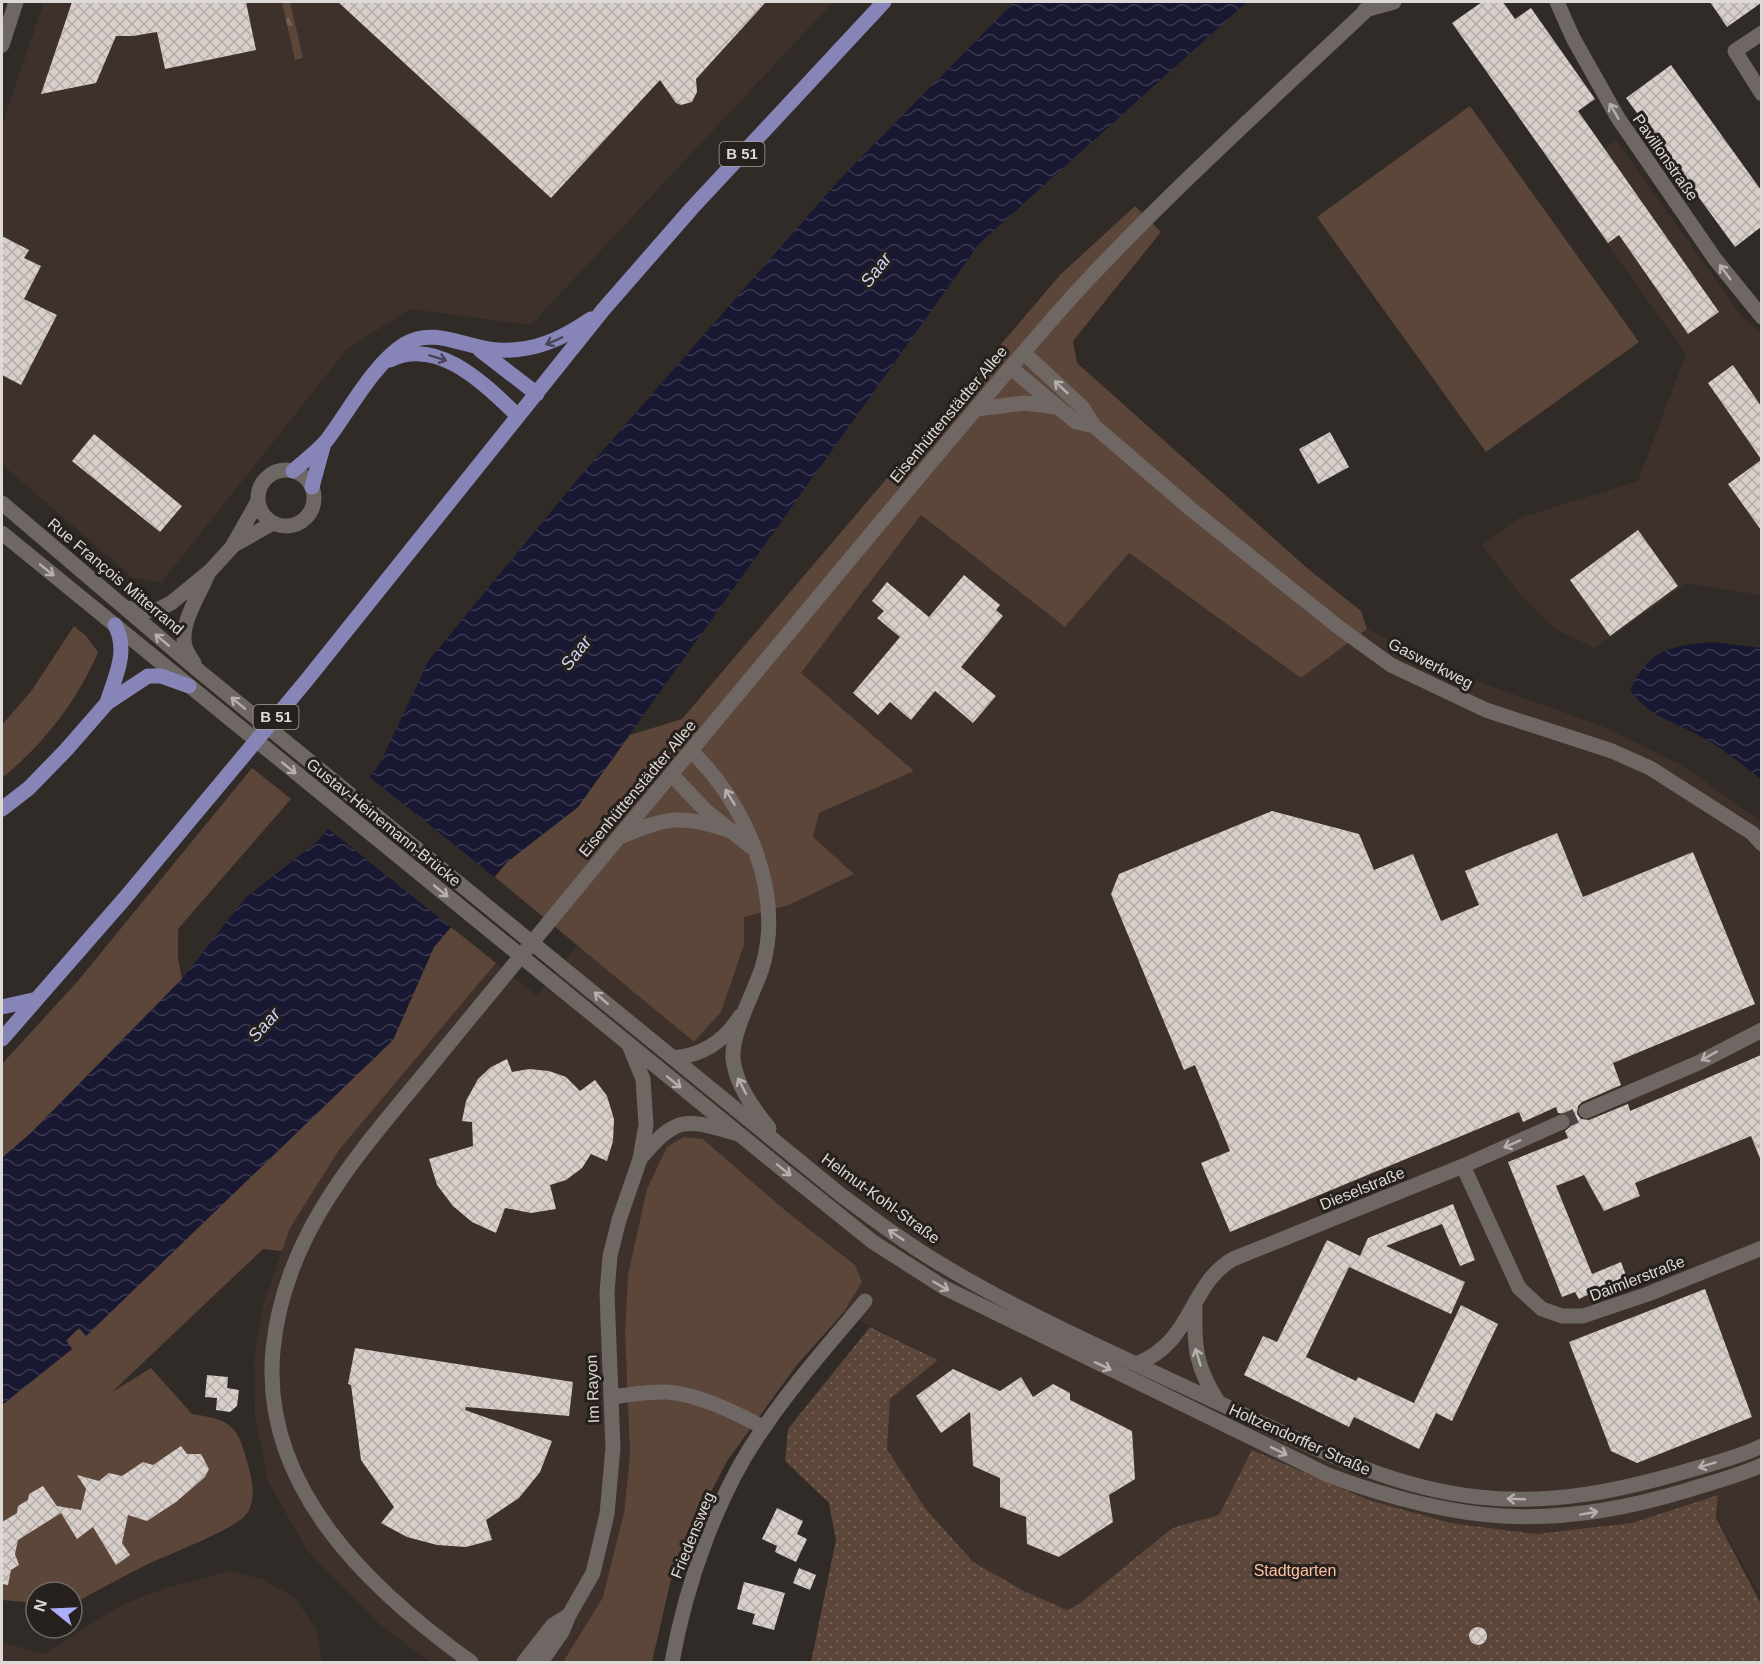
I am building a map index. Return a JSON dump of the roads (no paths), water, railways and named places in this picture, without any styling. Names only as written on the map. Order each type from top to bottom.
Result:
[{"type":"main road","name":"B 51","points":[[2,1039],[125,898],[306,681],[603,310],[692,208],[884,2]]},
{"type":"main road","points":[[293,471],[324,443],[382,364],[405,344],[421,338],[456,340],[475,347],[522,350],[548,344],[570,333],[603,310]]},
{"type":"main road","points":[[475,347],[537,394]]},
{"type":"main road","points":[[382,364],[402,355],[413,354],[432,355],[447,360],[483,384],[519,416]]},
{"type":"main road","points":[[312,487],[324,443]]},
{"type":"main road","points":[[107,703],[122,654],[122,639],[115,625]]},
{"type":"main road","points":[[2,809],[29,788],[107,703],[148,676],[161,676],[192,689]]},
{"type":"main road","points":[[2,1006],[37,999]]},
{"type":"street","points":[[2,45],[16,2]]},
{"type":"street","name":"Eisenhüttenstädter Allee","points":[[471,1662],[398,1605],[350,1558],[320,1520],[302,1488],[284,1444],[274,1402],[272,1356],[277,1317],[286,1279],[301,1243],[333,1188],[500,980],[976,409],[1078,291],[1155,210],[1370,6],[1394,2]]},
{"type":"street","name":"Pavillonstraße","points":[[1559,3],[1572,39],[1618,118],[1715,259],[1761,317]]},
{"type":"street","points":[[1761,33],[1735,51],[1761,94]]},
{"type":"street","name":"Gaswerkweg","points":[[1024,353],[1082,407],[1094,426],[1192,510],[1391,666],[1486,710],[1611,751],[1650,768],[1752,834],[1761,844]]},
{"type":"street","name":"Gaswerkweg","points":[[1011,368],[1076,422],[1094,426]]},
{"type":"street","name":"Gaswerkweg","points":[[976,409],[1025,403],[1056,407]]},
{"type":"street","points":[[126,608],[155,611],[171,603],[210,571],[232,547],[258,501],[261,486],[272,474],[293,471],[308,480],[312,487],[314,504],[305,519],[290,526],[273,523],[261,510],[258,501]]},
{"type":"street","name":"Rue François Mitterrand","points":[[2,503],[203,674]]},
{"type":"street","points":[[232,547],[273,523]]},
{"type":"street","points":[[2,533],[192,689]]},
{"type":"street","points":[[203,674],[185,647],[184,637],[186,624],[210,571]]},
{"type":"street","name":"Gustav-Heinemann-Brücke","points":[[203,674],[561,964]]},
{"type":"street","name":"Gustav-Heinemann-Brücke","points":[[192,689],[629,1046]]},
{"type":"street","points":[[691,751],[720,782],[743,819],[754,849],[768,906],[763,966],[733,1058],[737,1078],[753,1107],[787,1151]]},
{"type":"street","points":[[672,775],[730,831],[754,849]]},
{"type":"street","points":[[620,837],[651,824],[674,818],[698,820],[730,831]]},
{"type":"street","name":"Helmut-Kohl-Straße","points":[[561,964],[640,1033],[859,1208],[948,1268],[1136,1364],[1218,1402]]},
{"type":"street","points":[[674,1058],[691,1056],[713,1046],[733,1028],[751,998]]},
{"type":"street","points":[[1586,1111],[1698,1063],[1761,1030]]},
{"type":"street","points":[[629,1046],[738,1134]]},
{"type":"street","name":"Im Rayon","points":[[543,1660],[562,1632],[569,1615],[594,1573],[607,1514],[613,1448],[607,1293],[610,1256],[619,1220],[640,1159],[646,1125],[644,1079],[629,1046]]},
{"type":"street","name":"Im Rayon","points":[[640,1159],[659,1137],[680,1123],[694,1122],[738,1134]]},
{"type":"street","name":"Dieselstraße","points":[[1136,1364],[1154,1357],[1170,1342],[1195,1308],[1210,1279],[1220,1267],[1233,1259],[1463,1166],[1562,1122]]},
{"type":"street","name":"Holtzendorffer Straße","points":[[738,1134],[908,1266],[993,1314],[1328,1475],[1386,1496],[1474,1515],[1519,1517],[1576,1515],[1639,1505],[1761,1465]]},
{"type":"street","name":"Daimlerstraße","points":[[1463,1166],[1519,1288],[1534,1303],[1552,1313],[1573,1317],[1603,1311],[1761,1248]]},
{"type":"street","name":"Friedensweg","points":[[672,1662],[692,1577],[714,1520],[764,1427],[865,1301]]},
{"type":"street","name":"Dieselstraße","points":[[1195,1308],[1194,1350],[1207,1385],[1218,1402]]},
{"type":"street","points":[[611,1397],[666,1392],[687,1396],[732,1412],[764,1427]]},
{"type":"street","name":"Holtzendorffer Straße","points":[[1218,1402],[1335,1458],[1392,1479],[1475,1497],[1519,1500],[1592,1494],[1637,1486],[1744,1454],[1761,1446]]},
{"type":"street","name":"Im Rayon","points":[[524,1662],[554,1625],[569,1615]]},
{"type":"water","name":"Saar","points":[[1014,2],[1247,2],[979,244],[578,807],[507,862],[434,947],[393,1040],[86,1336],[79,1328],[66,1340],[72,1349],[2,1405],[2,1158],[32,1132],[182,979],[245,898],[318,841],[379,765],[429,660],[577,480],[840,179]]},
{"type":"water","points":[[1713,642],[1761,648],[1761,779],[1711,742],[1655,714],[1630,690],[1645,665],[1654,657],[1685,645]]},
{"type":"tunnel","points":[[1562,1122],[1586,1111]]},
{"type":"park label","name":"Stadtgarten","points":[[1295,1570]]}]
